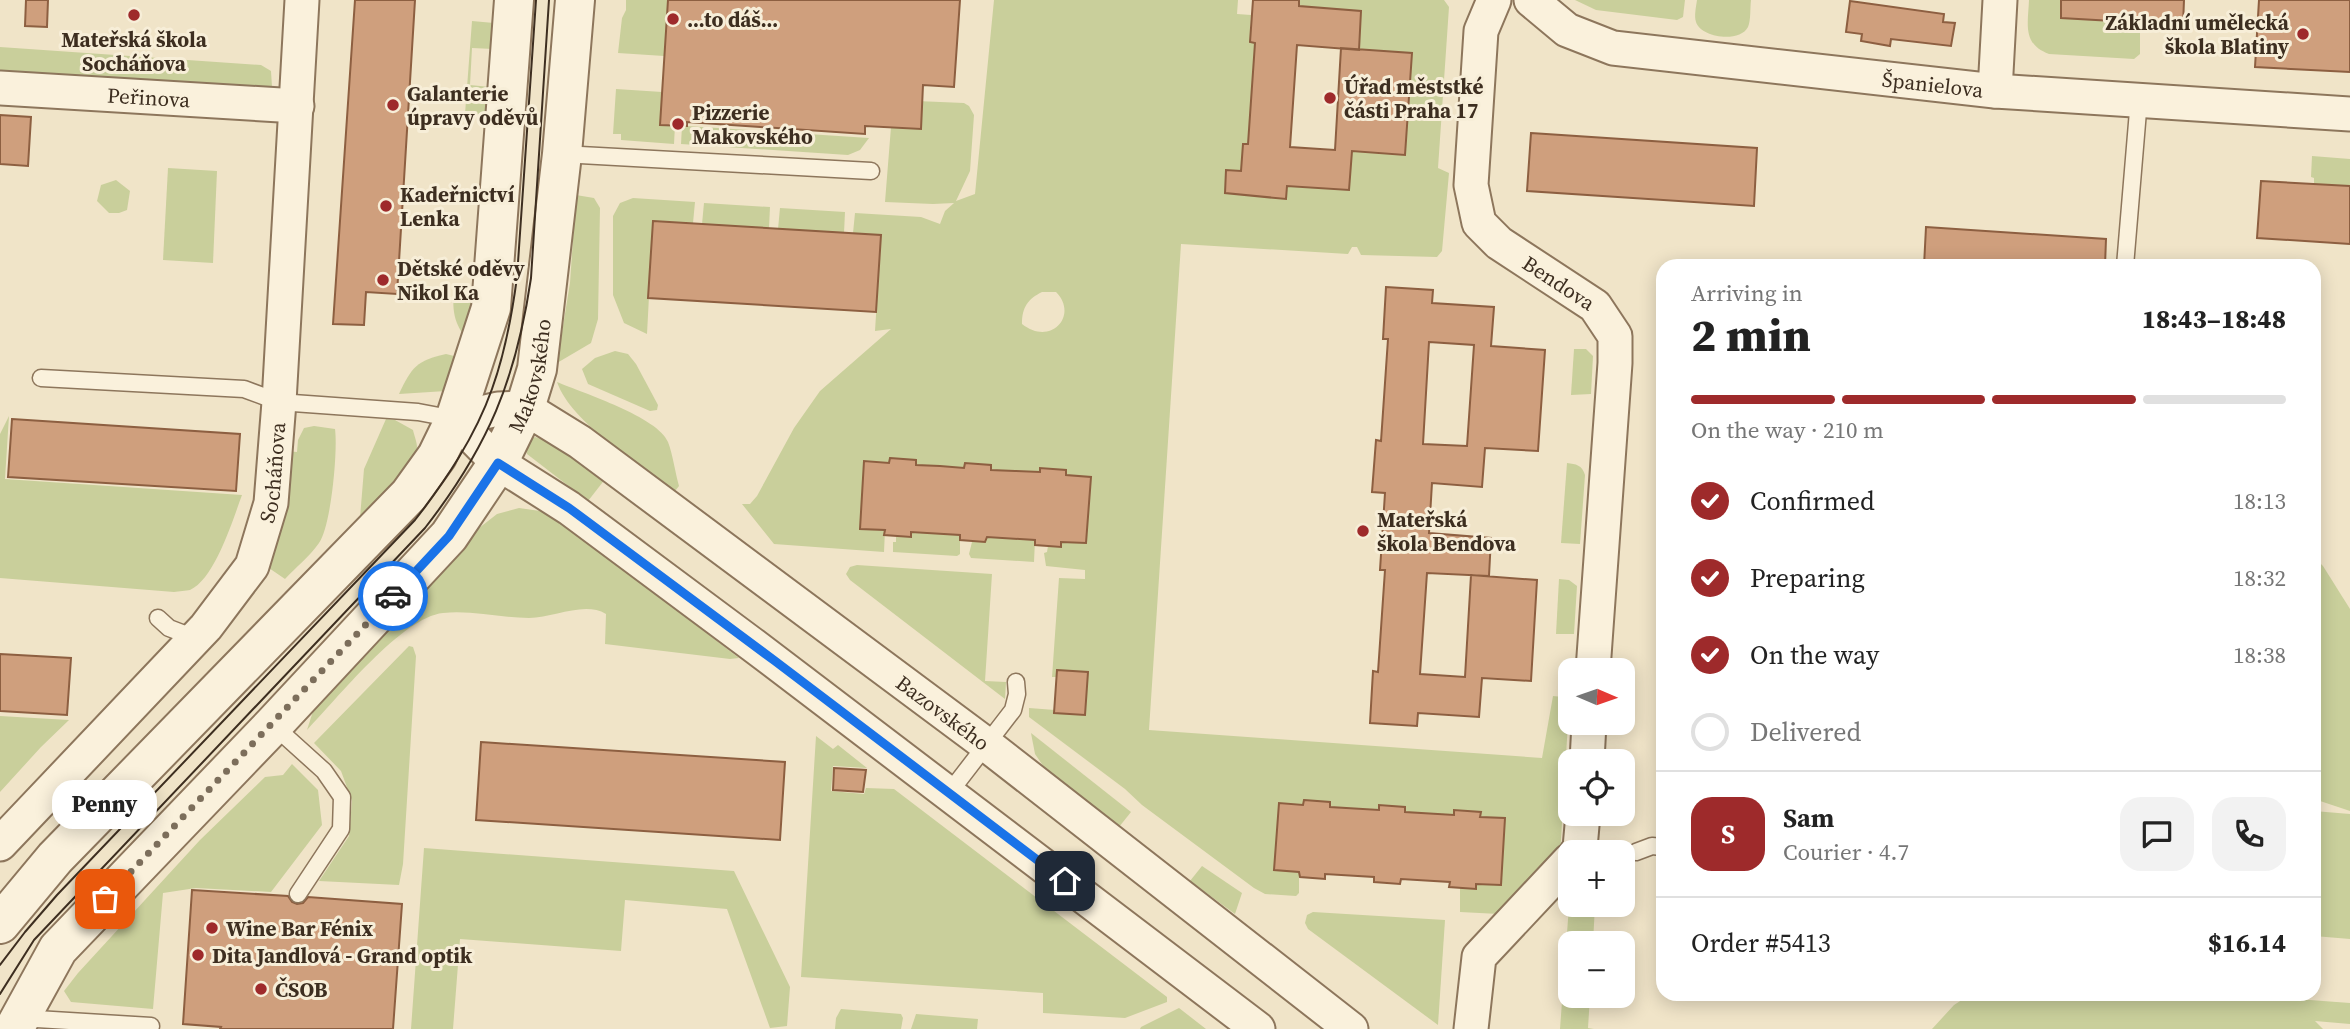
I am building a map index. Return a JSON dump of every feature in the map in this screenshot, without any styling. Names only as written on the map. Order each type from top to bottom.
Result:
[{"type":"street","name":"Socháňova","points":[[1,842],[206,627],[252,566],[271,503],[302,0]]},
{"type":"street","points":[[0,924],[55,858],[409,495],[436,456],[455,419],[491,308],[514,0]]},
{"type":"street","name":"Makovského","points":[[10,1022],[58,949],[273,725],[449,536],[498,463],[525,408],[537,369],[562,154],[575,0]]},
{"type":"street","name":"Bendova","points":[[1494,0],[1480,31],[1471,185],[1479,223],[1499,243],[1595,306],[1615,336],[1594,658]]},
{"type":"street","name":"Španielova","points":[[1531,0],[1567,30],[1612,48],[1995,91],[2350,114]]},
{"type":"street","points":[[1995,91],[2000,0]]},
{"type":"street","name":"Peřinova","points":[[0,88],[297,106]]},
{"type":"street","points":[[455,419],[498,409],[525,408]]},
{"type":"street","name":"Bazovského","points":[[525,408],[580,442],[986,745],[1350,1029]]},
{"type":"street","points":[[455,419],[498,463],[569,508],[1258,1029]]},
{"type":"street","points":[[1471,1029],[1479,957],[1558,872]]},
{"type":"lane","points":[[2126,259],[2139,99]]},
{"type":"lane","points":[[562,154],[871,171]]},
{"type":"lane","points":[[41,378],[244,389],[279,402],[418,412],[455,419]]},
{"type":"lane","points":[[158,618],[169,628],[195,638]]},
{"type":"lane","points":[[949,793],[1013,710],[1017,694],[1016,682]]},
{"type":"lane","points":[[273,725],[324,771],[342,797],[341,829],[298,894]]},
{"type":"lane","points":[[1636,852],[1656,846]]},
{"type":"lane","points":[[10,1022],[150,1026]]},
{"type":"green space","points":[[626,0],[668,0],[664,56],[618,53]]},
{"type":"green space","points":[[994,0],[1238,0],[1237,14],[1251,15],[1250,42],[1255,43],[1248,144],[1243,145],[1241,171],[1226,170],[1225,193],[1286,199],[1288,174],[1323,176],[1323,188],[1349,190],[1350,177],[1345,176],[1352,151],[1405,154],[1412,53],[1359,50],[1361,11],[1335,9],[1333,21],[1298,19],[1299,0],[1444,0],[1449,7],[1438,168],[1449,173],[1442,251],[1437,257],[1361,255],[1357,247],[1352,247],[1348,254],[1181,244],[1149,730],[1542,758],[1553,696],[1558,696],[1558,735],[1567,735],[1566,749],[1558,749],[1558,826],[1562,826],[1561,840],[1558,840],[1558,858],[1499,914],[1460,912],[1460,888],[1476,884],[1501,885],[1505,819],[1480,817],[1480,812],[1455,810],[1454,815],[1405,812],[1405,807],[1379,805],[1379,810],[1330,807],[1330,802],[1304,800],[1303,805],[1279,803],[1274,870],[1299,872],[1299,893],[1296,896],[1265,894],[1142,805],[1125,789],[1029,717],[1029,708],[1055,710],[1057,677],[1052,677],[1059,578],[1085,579],[1085,570],[1046,566],[1044,553],[1047,552],[1048,546],[1061,547],[1061,542],[1086,543],[1091,477],[1066,475],[1066,470],[1041,468],[1040,473],[991,471],[991,465],[965,463],[964,468],[916,465],[915,460],[890,458],[889,463],[864,473],[860,528],[885,530],[884,552],[774,544],[742,504],[750,504],[757,496],[794,428],[820,391],[891,329],[875,331],[881,235],[853,233],[855,213],[921,217],[940,224],[945,211],[954,203],[885,202],[891,127],[921,128],[922,107],[893,100],[964,103],[969,106],[974,115],[970,171],[956,201],[975,194]],"holes":[[[1042,292],[1056,292],[1062,301],[1063,318],[1052,330],[1043,332],[1022,324],[1025,308]]]},
{"type":"green space","points":[[1575,0],[1685,0],[1683,17],[1677,20],[1596,10]]},
{"type":"green space","points":[[1697,0],[1751,0],[1748,27],[1744,32],[1729,37],[1705,32],[1696,22]]},
{"type":"green space","points":[[2029,0],[2068,0],[2067,18],[2140,23],[2140,54],[2134,59],[2049,54],[2040,50],[2034,45],[2028,32]]},
{"type":"green space","points":[[472,21],[494,23],[493,49],[472,48],[470,85],[490,87],[489,115],[465,114]]},
{"type":"green space","points":[[0,47],[261,65],[271,71],[272,87],[251,96],[0,78]]},
{"type":"green space","points":[[616,89],[662,92],[660,124],[675,125],[674,144],[621,140],[621,134],[613,134]]},
{"type":"green space","points":[[682,126],[869,138],[860,150],[848,155],[681,144]]},
{"type":"green space","points":[[2312,156],[2350,159],[2350,186],[2314,184],[2314,178],[2311,177]]},
{"type":"green space","points":[[168,168],[217,171],[213,263],[163,260]]},
{"type":"green space","points":[[116,180],[130,191],[127,210],[109,213],[97,201],[101,185]]},
{"type":"green space","points":[[576,195],[594,198],[600,208],[598,319],[591,343],[557,363],[570,283]]},
{"type":"green space","points":[[633,198],[695,202],[693,223],[653,221],[647,334],[624,323],[613,295],[613,216],[620,203]]},
{"type":"green space","points":[[704,203],[770,207],[769,228],[702,224]]},
{"type":"green space","points":[[780,208],[845,212],[844,233],[778,229]]},
{"type":"green space","points":[[454,290],[476,292],[467,340],[455,316]]},
{"type":"green space","points":[[1574,349],[1586,349],[1593,356],[1591,394],[1571,395]]},
{"type":"green space","points":[[615,351],[628,354],[636,364],[658,405],[657,410],[650,411],[588,384],[582,369],[595,358]]},
{"type":"green space","points":[[446,354],[462,358],[446,391],[399,394],[416,366]]},
{"type":"green space","points":[[557,382],[635,415],[661,433],[668,442],[673,458],[679,486],[675,491],[591,427],[576,413]]},
{"type":"green space","points":[[9,416],[5,479],[242,495],[222,547],[199,584],[190,590],[174,592],[0,578],[0,434]]},
{"type":"green space","points":[[386,419],[395,420],[413,430],[417,447],[410,464],[361,520],[364,469]]},
{"type":"green space","points":[[314,426],[335,429],[334,470],[327,521],[319,543],[285,579],[266,566],[286,451],[297,452],[298,440],[304,428]]},
{"type":"green space","points":[[535,437],[557,444],[606,478],[588,501],[527,454],[525,448],[529,440]]},
{"type":"green space","points":[[1567,463],[1578,466],[1585,475],[1580,544],[1561,543]]},
{"type":"green space","points":[[519,508],[540,511],[561,521],[739,658],[605,644],[606,614],[597,610],[579,610],[529,618],[443,613],[427,618],[390,644],[352,680],[307,730],[316,702],[474,532],[497,514]]},
{"type":"green space","points":[[911,532],[960,535],[960,554],[893,552],[896,536],[911,537]]},
{"type":"green space","points":[[987,537],[1035,540],[1034,562],[971,558],[969,554],[972,542],[985,542]]},
{"type":"green space","points":[[2321,564],[2350,609],[2350,811],[2321,801]]},
{"type":"green space","points":[[857,565],[992,574],[985,681],[1006,682],[1005,699],[850,580],[846,574],[850,567]]},
{"type":"green space","points":[[1559,579],[1569,580],[1577,586],[1574,634],[1556,634]]},
{"type":"green space","points":[[409,646],[413,647],[416,656],[403,864],[399,885],[319,881],[349,836],[352,801],[341,771],[314,743]]},
{"type":"green space","points":[[0,716],[69,720],[0,792]]},
{"type":"green space","points":[[1031,733],[1131,812],[1119,827],[1046,770],[1035,754]]},
{"type":"green space","points":[[816,736],[833,749],[838,745],[867,768],[833,766],[831,791],[864,794],[866,788],[894,789],[1167,997],[1167,1002],[1125,1018],[1043,1013],[1043,993],[801,977]]},
{"type":"green space","points":[[292,764],[318,790],[322,825],[271,892],[196,888],[163,893],[153,1009],[71,1002],[64,991],[78,973],[200,840],[265,777],[283,775]]},
{"type":"green space","points":[[2321,812],[2350,814],[2350,939],[2321,937]]},
{"type":"green space","points":[[424,848],[734,871],[790,987],[787,1026],[770,1028],[727,909],[625,900],[621,951],[460,939],[453,1029],[411,1029]]},
{"type":"green space","points":[[1202,866],[1242,893],[1235,914],[1190,881]]},
{"type":"green space","points":[[1313,912],[1445,920],[1438,1025],[1308,929],[1305,923],[1307,915]]},
{"type":"green space","points":[[1568,917],[1594,917],[1594,931],[1567,931]]},
{"type":"green space","points":[[1960,1001],[2321,1001],[2350,1003],[2350,1024],[2315,1021],[2323,1029],[1932,1029]]},
{"type":"green space","points":[[1179,1008],[1206,1029],[1140,1029],[1141,1027]]},
{"type":"green space","points":[[1562,1008],[1589,1008],[1588,1028],[1594,1029],[1560,1029]]},
{"type":"green space","points":[[841,1009],[901,1014],[901,1029],[835,1029],[836,1018]]},
{"type":"green space","points":[[916,1014],[978,1019],[977,1029],[911,1029]]},
{"type":"building","points":[[26,0],[48,0],[47,27],[25,26]]},
{"type":"building","points":[[355,0],[415,0],[397,294],[366,292],[364,325],[333,324]]},
{"type":"building","points":[[668,0],[960,0],[954,87],[923,85],[921,129],[865,126],[865,134],[687,122],[687,126],[660,125]]},
{"type":"building","name":"Úřad měststké části Praha 17","points":[[1253,0],[1299,0],[1299,6],[1361,11],[1359,49],[1412,53],[1405,155],[1352,151],[1349,190],[1287,186],[1286,199],[1225,193],[1226,170],[1241,171],[1243,144],[1248,144],[1255,43],[1250,42]],"holes":[[[1297,45],[1341,49],[1335,150],[1290,147]]]},
{"type":"building","points":[[2061,0],[2184,0],[2183,25],[2061,18]]},
{"type":"building","name":"Základní umělecká škola Blatiny","points":[[2259,0],[2350,0],[2350,72],[2255,67]]},
{"type":"building","points":[[1850,1],[1944,14],[1943,22],[1955,23],[1951,46],[1891,39],[1890,46],[1861,41],[1862,34],[1846,32]]},
{"type":"building","points":[[0,115],[31,117],[28,166],[0,164]]},
{"type":"building","points":[[1531,133],[1757,148],[1754,206],[1527,191]]},
{"type":"building","points":[[2261,181],[2350,186],[2350,244],[2257,238]]},
{"type":"building","points":[[653,221],[881,235],[876,312],[648,298]]},
{"type":"building","points":[[1926,227],[2106,239],[2105,259],[1924,259]]},
{"type":"building","points":[[1386,287],[1433,290],[1432,303],[1494,307],[1491,346],[1545,350],[1538,451],[1485,448],[1482,487],[1432,483],[1429,533],[1491,538],[1489,576],[1476,575],[1537,580],[1531,681],[1482,678],[1479,717],[1418,713],[1417,726],[1370,723],[1373,671],[1378,672],[1385,570],[1380,570],[1385,493],[1372,492],[1376,440],[1381,441],[1388,339],[1383,339]],"holes":[[[1429,342],[1474,345],[1467,446],[1423,444]],[[1427,573],[1471,575],[1465,677],[1420,674]]]},
{"type":"building","points":[[12,419],[240,434],[236,491],[8,477]]},
{"type":"building","points":[[890,458],[916,460],[916,465],[964,468],[965,463],[991,465],[991,470],[1066,470],[1066,475],[1091,477],[1086,543],[1061,542],[1061,547],[1035,545],[1035,540],[987,537],[985,542],[960,540],[960,535],[911,532],[911,537],[884,535],[885,530],[860,529],[864,461],[889,463]]},
{"type":"building","points":[[0,654],[71,658],[67,715],[0,711]]},
{"type":"building","points":[[1057,670],[1088,672],[1085,715],[1054,713]]},
{"type":"building","points":[[481,742],[785,762],[780,840],[476,820]]},
{"type":"building","points":[[834,768],[866,770],[863,792],[833,790]]},
{"type":"building","points":[[1304,800],[1330,802],[1330,807],[1379,810],[1379,805],[1405,807],[1405,812],[1454,815],[1454,810],[1481,812],[1480,817],[1505,818],[1501,885],[1476,884],[1476,889],[1449,887],[1450,882],[1401,879],[1400,884],[1374,882],[1374,877],[1325,874],[1325,879],[1300,877],[1299,872],[1274,870],[1279,803],[1303,805]]},
{"type":"building","points":[[192,890],[288,896],[297,904],[303,903],[308,897],[402,904],[393,1029],[220,1029],[221,1027],[183,1024]]},
{"type":"tram line","points":[[0,965],[57,895],[415,520],[449,474],[468,441],[497,375],[508,334],[515,291],[536,0]]},
{"type":"tram line","points":[[0,994],[34,940],[425,528],[466,469],[496,411],[517,349],[525,315],[531,278],[549,0]]},
{"type":"way so far","points":[[105,899],[393,596]]},
{"type":"place","name":"Mateřská škola Socháňova","points":[[134,15]]},
{"type":"place","name":"…to dáš…","points":[[673,19]]},
{"type":"place","name":"Základní umělecká škola Blatiny","points":[[2303,34]]},
{"type":"place","name":"Úřad měststké části Praha 17","points":[[1330,98]]},
{"type":"place","name":"Galanterie úpravy oděvů","points":[[393,105]]},
{"type":"place","name":"Pizzerie Makovského","points":[[678,124]]},
{"type":"place","name":"Kadeřnictví Lenka","points":[[386,206]]},
{"type":"place","name":"Dětské oděvy Nikol Ka","points":[[383,280]]},
{"type":"place","name":"Mateřská škola Bendova","points":[[1363,531]]},
{"type":"place","name":"Penny","points":[[105,899]]},
{"type":"place","name":"Wine Bar Fénix","points":[[212,928]]},
{"type":"place","name":"Dita Jandlová - Grand optik","points":[[198,955]]},
{"type":"place","name":"ČSOB","points":[[261,989]]},
{"type":"route","points":[[393,596],[449,536],[498,463],[569,508],[1065,881]]}]
